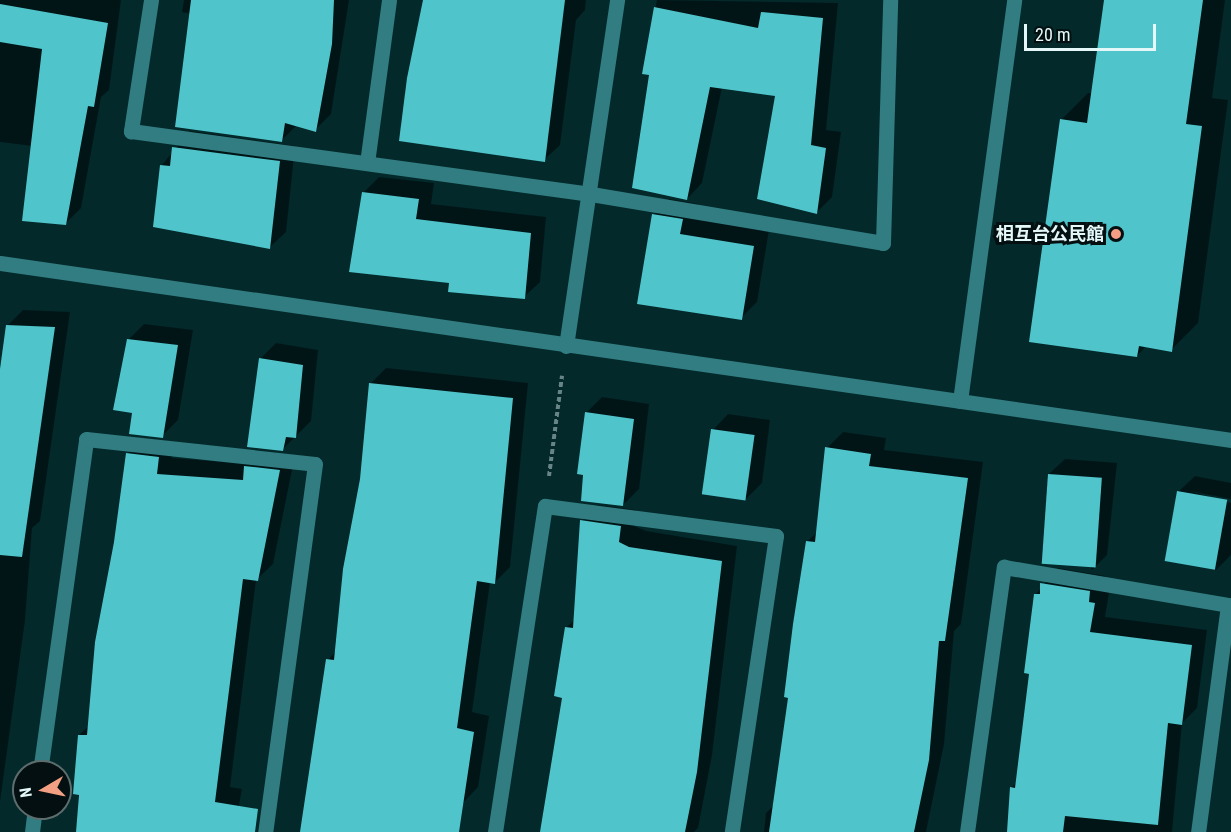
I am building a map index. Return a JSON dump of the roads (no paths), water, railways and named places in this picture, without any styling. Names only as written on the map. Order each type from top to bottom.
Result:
[{"type":"street","points":[[152,0],[131,131],[591,194],[883,243],[890,0]]},
{"type":"street","points":[[367,163],[389,0]]},
{"type":"street","points":[[566,346],[591,194],[617,0]]},
{"type":"street","points":[[960,400],[1014,0]]},
{"type":"street","points":[[0,263],[1231,440]]},
{"type":"street","points":[[42,760],[86,439],[315,464],[265,832]]},
{"type":"street","points":[[495,832],[545,506],[776,536],[732,832]]},
{"type":"street","points":[[967,832],[1004,567],[1228,605],[1198,832]]},
{"type":"place","name":"相互台公民館","points":[[1116,234]]}]
